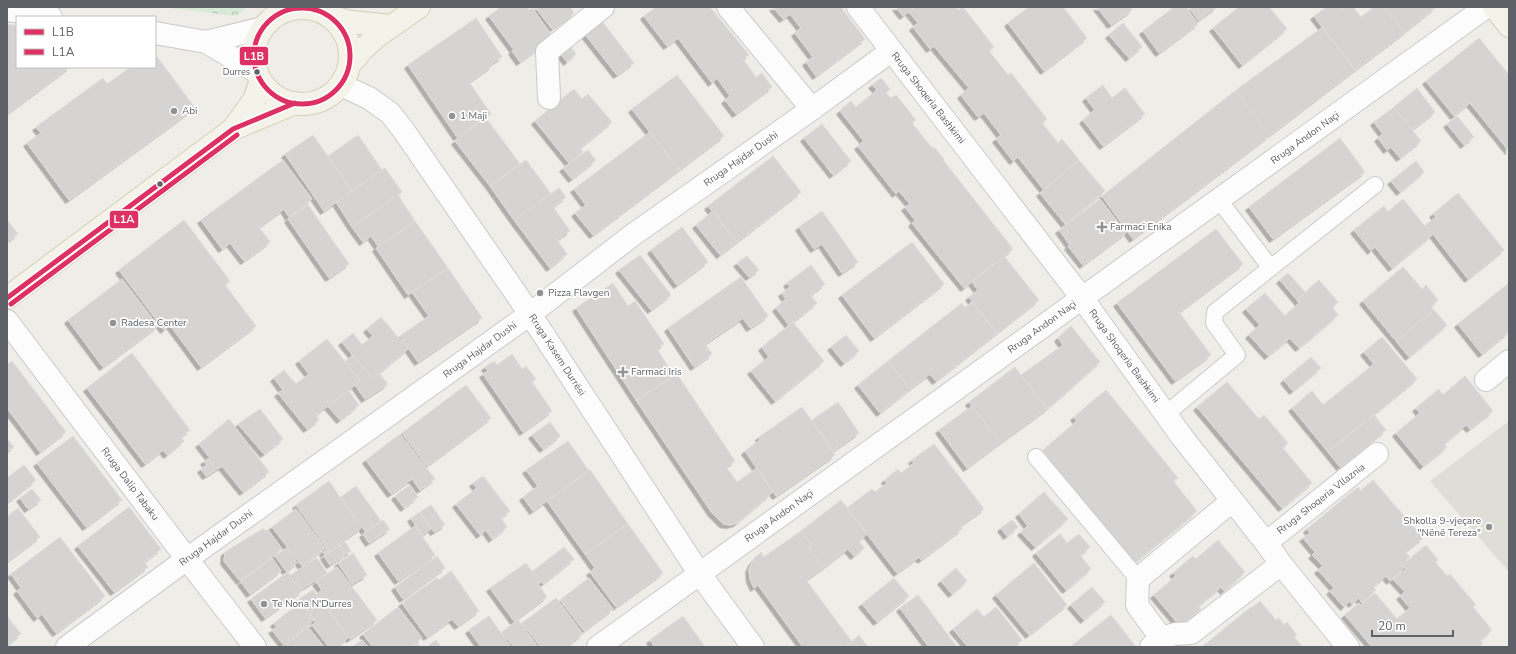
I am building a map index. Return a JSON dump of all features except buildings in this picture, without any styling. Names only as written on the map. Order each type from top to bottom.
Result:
[{"type":"main road","points":[[331,17],[343,30],[350,46],[350,64],[340,85],[328,97],[312,103],[295,103],[282,99],[270,92],[259,76],[254,57],[256,42],[263,28],[274,16],[290,9],[306,7],[319,10],[331,17],[351,22],[391,26]]},
{"type":"main road","points":[[350,64],[376,37],[419,7]]},
{"type":"main road","points":[[1494,7],[1509,26]]},
{"type":"main road","points":[[233,129],[254,100],[259,76]]},
{"type":"main road","points":[[7,298],[233,129],[295,103]]},
{"type":"street","points":[[549,98],[547,52],[603,7]]},
{"type":"street","points":[[728,7],[812,110]]},
{"type":"street","name":"Rruga Shoqeria Bashkimi","points":[[858,7],[1082,298],[1182,437],[1348,647]]},
{"type":"street","name":"Rruga Andon Naçi","points":[[598,647],[1486,7]]},
{"type":"street","points":[[7,10],[45,16]]},
{"type":"street","points":[[206,42],[263,28]]},
{"type":"street","points":[[156,33],[206,42],[259,76]]},
{"type":"street","name":"Rruga Hajdar Dushi","points":[[67,647],[187,559],[530,314],[634,234],[812,110],[891,51]]},
{"type":"street","name":"Rruga Kasem Durrësi","points":[[340,85],[369,98],[390,113],[404,131],[530,314],[699,573],[753,647]]},
{"type":"street","name":"Rruga Dalip Tabaku","points":[[7,320],[255,647]]},
{"type":"street","points":[[1486,380],[1509,361]]},
{"type":"street","name":"Rruga Shoqeria Vllaznia","points":[[1266,543],[1377,454]]},
{"type":"street","points":[[1232,501],[1138,579],[1137,605],[1156,642],[1176,634],[1191,633],[1281,564]]},
{"type":"lane","points":[[1166,414],[1237,355],[1214,323],[1215,312],[1375,186]]},
{"type":"lane","points":[[1219,200],[1270,268]]},
{"type":"lane","points":[[1036,457],[1138,579]]},
{"type":"shaded area","name":"Shkolla 9-vjeçare \"Nënë Tereza\"","points":[[1509,421],[1509,572],[1430,481]]},
{"type":"green space","points":[[162,7],[247,7],[236,16]]},
{"type":"transit line","name":"L1B","points":[[302,8],[320,12],[329,16],[336,22],[342,29],[346,38],[350,56],[346,74],[342,83],[336,90],[329,96],[320,100],[302,104],[284,100],[275,96],[268,90],[262,83],[258,74],[254,56],[258,38],[262,29],[268,22],[275,16],[284,12],[302,8]]},
{"type":"transit line","name":"L1B","points":[[7,298],[233,129],[295,103]]},
{"type":"transit line","name":"L1A","points":[[11,304],[237,135]]},
{"type":"place","name":"Durres","points":[[257,72]]},
{"type":"place","name":"Abi","points":[[174,111]]},
{"type":"place","name":"1 Maji","points":[[452,116]]},
{"type":"place","name":"Farmaci Enika","points":[[1102,227]]},
{"type":"place","name":"Pizza Flavgen","points":[[540,293]]},
{"type":"place","name":"Radesa Center","points":[[113,323]]},
{"type":"place","name":"Farmaci Iris","points":[[623,372]]},
{"type":"place","name":"Shkolla 9-vjeçare \"Nënë Tereza\"","points":[[1489,527]]},
{"type":"place","name":"Te Nona N'Durres","points":[[264,604]]}]
